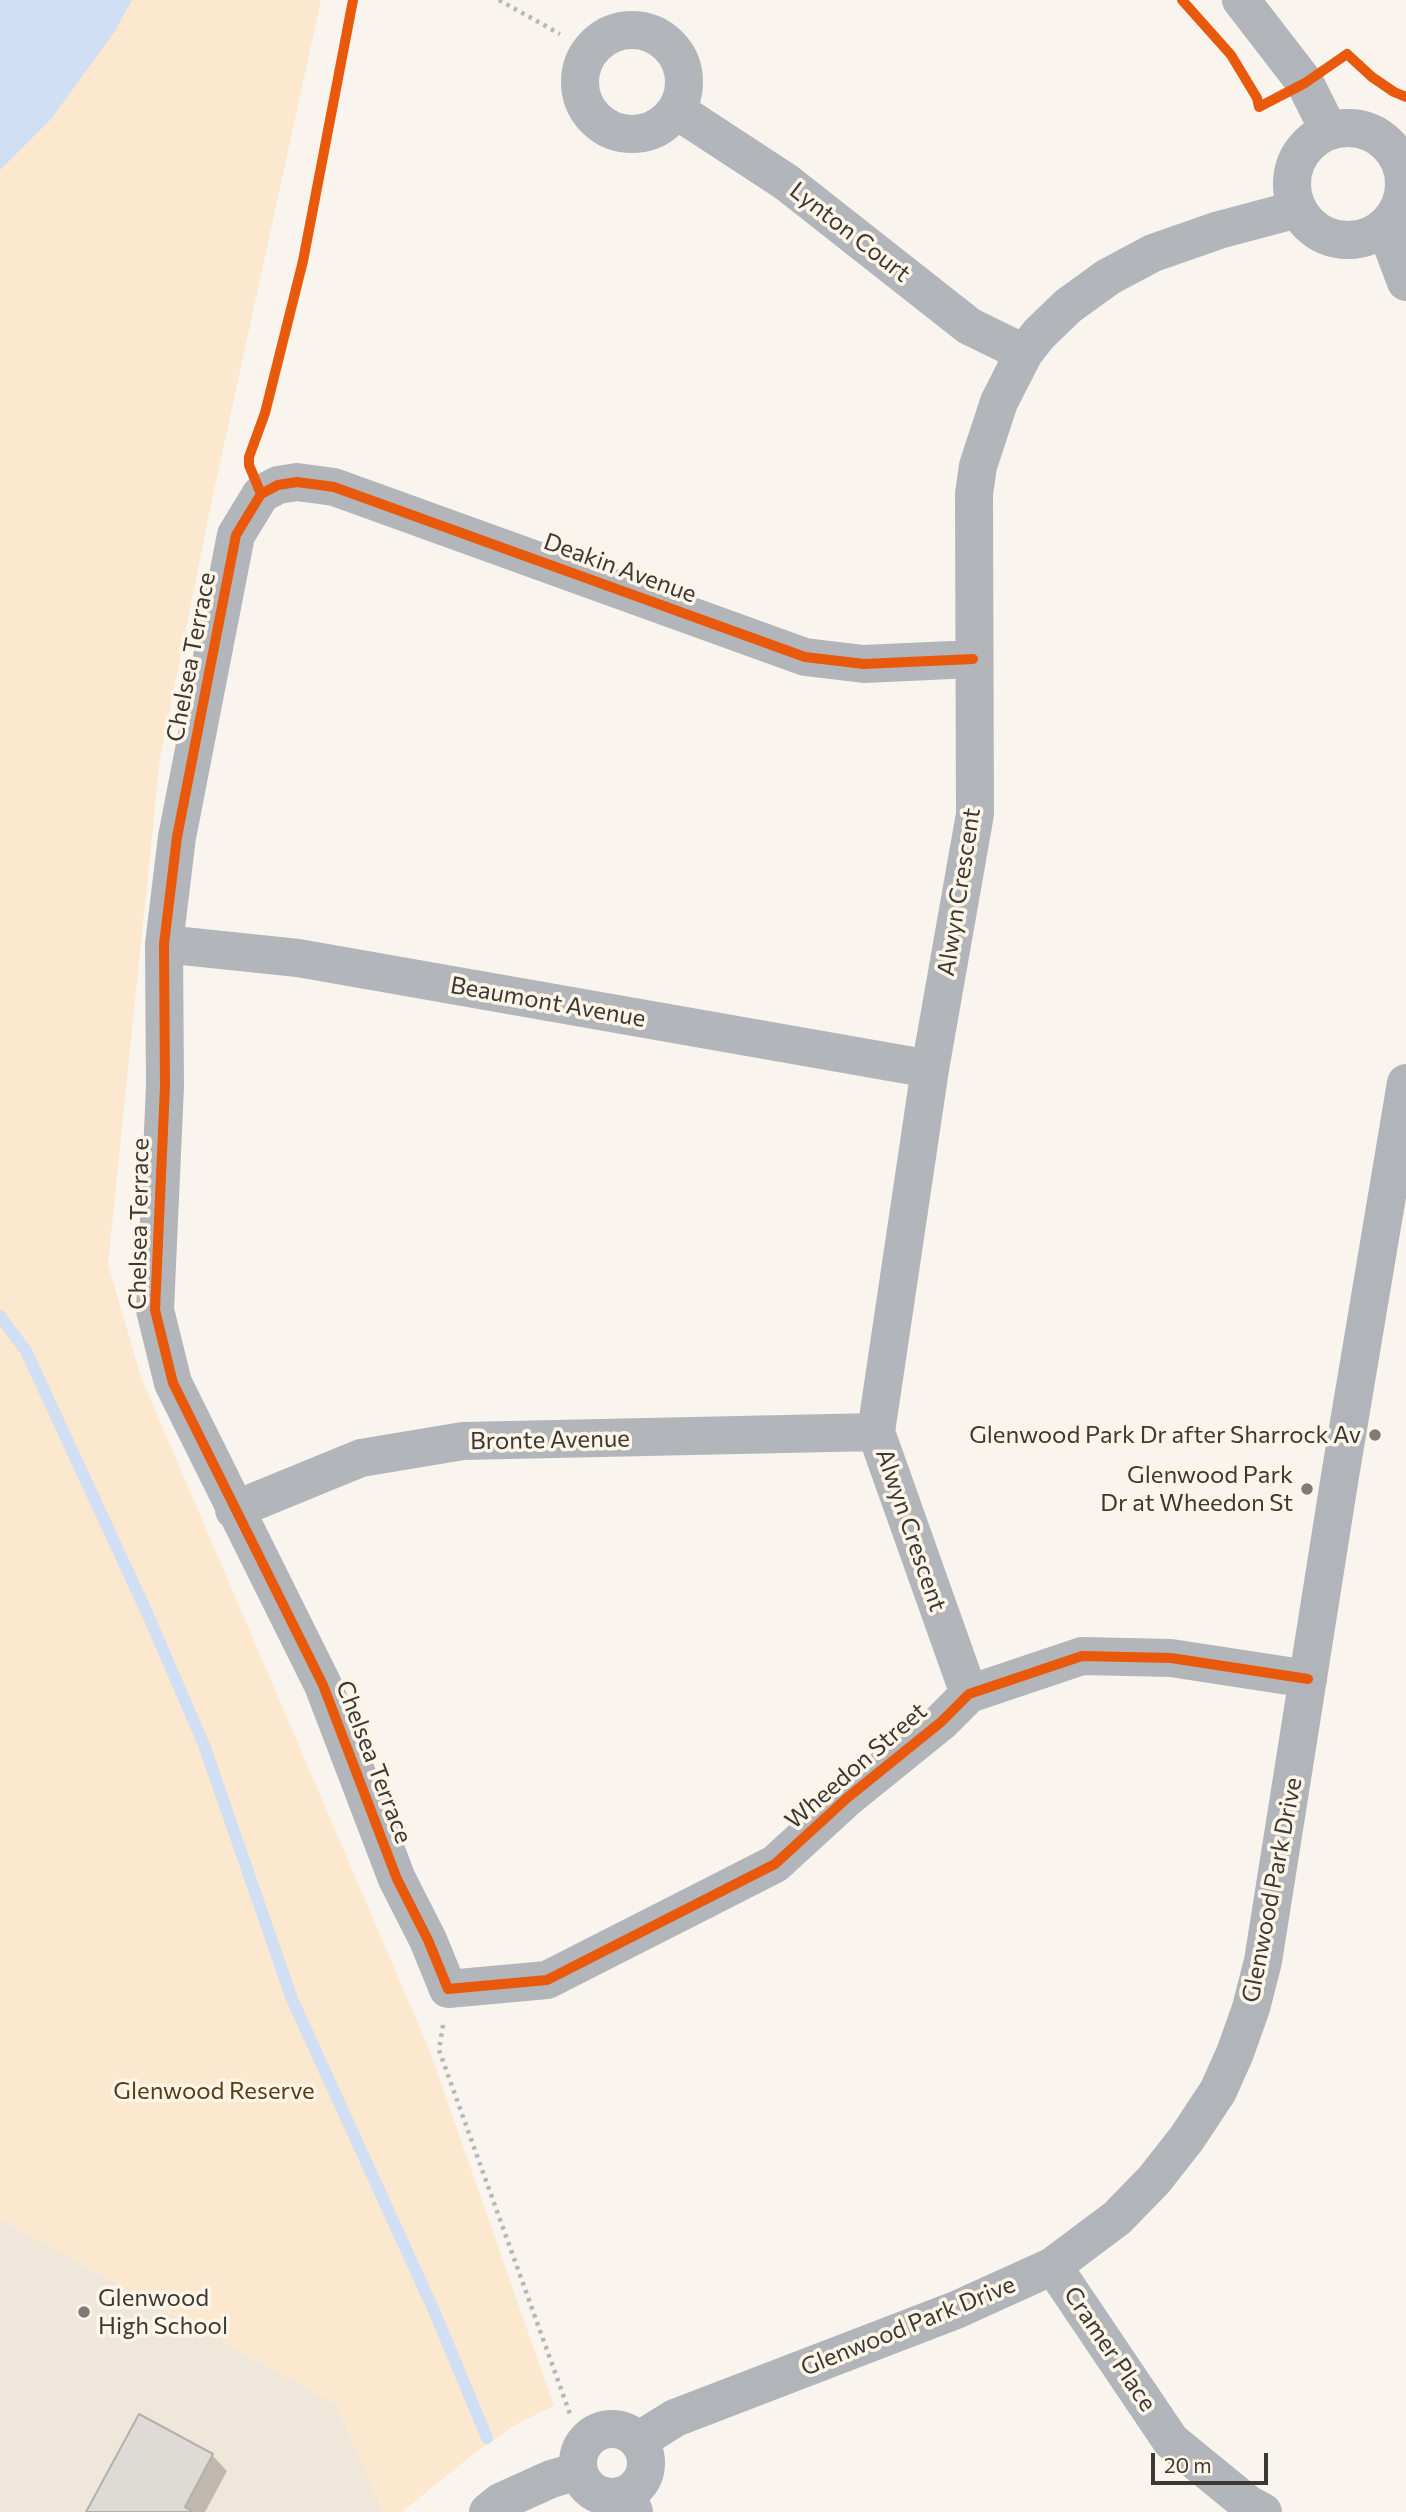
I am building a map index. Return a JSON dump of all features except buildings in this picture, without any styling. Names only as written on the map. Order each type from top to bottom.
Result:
[{"type":"street","points":[[1241,0],[1305,83],[1329,131]]},
{"type":"street","name":"Lynton Court","points":[[677,110],[786,182],[969,326],[1024,353]]},
{"type":"street","points":[[1356,130],[1381,139],[1404,166],[1402,199],[1395,214],[1385,226],[1371,235],[1354,240],[1337,239],[1321,233],[1308,223],[1298,209],[1292,191],[1293,172],[1300,154],[1312,141],[1329,131],[1356,130]]},
{"type":"street","name":"Alwyn Crescent","points":[[969,1694],[876,1432],[930,1069],[975,814],[974,494],[978,466],[999,402],[1024,353],[1068,306],[1126,266],[1153,253],[1219,229],[1298,209]]},
{"type":"street","points":[[1385,226],[1406,282]]},
{"type":"street","name":"Deakin Avenue","points":[[261,494],[278,485],[297,482],[334,487],[805,657],[864,664],[973,659]]},
{"type":"street","name":"Chelsea Terrace","points":[[261,494],[236,535],[177,837],[164,944],[165,1086],[155,1310],[173,1383],[323,1685],[397,1879],[428,1940],[448,1989]]},
{"type":"street","name":"Beaumont Avenue","points":[[164,944],[298,958],[930,1069]]},
{"type":"street","name":"Glenwood Park Drive","points":[[638,2441],[675,2418],[956,2310],[1053,2266],[1117,2218],[1154,2180],[1212,2101],[1235,2053],[1251,2008],[1263,1961],[1340,1476],[1405,1098]]},
{"type":"street","name":"Bronte Avenue","points":[[234,1510],[361,1458],[463,1441],[876,1432]]},
{"type":"street","name":"Wheedon Street","points":[[448,1989],[547,1980],[775,1864],[847,1798],[940,1722],[969,1694],[1082,1656],[1171,1658],[1308,1679]]},
{"type":"street","name":"Cramer Place","points":[[1053,2266],[1171,2441],[1248,2504],[1263,2512]]},
{"type":"street","points":[[603,2430],[625,2431],[638,2441],[645,2455],[643,2477],[631,2503],[594,2492],[585,2484],[579,2471],[580,2452],[585,2442],[603,2430]]},
{"type":"street","points":[[488,2512],[500,2502],[551,2479],[579,2471]]},
{"type":"path","points":[[499,0],[560,34]]},
{"type":"path","points":[[448,1989],[439,2050],[570,2414]]},
{"type":"shaded area","name":"Glenwood High School","points":[[0,2219],[336,2404],[384,2512],[0,2512]]},
{"type":"green space","name":"Glenwood Reserve","points":[[0,0],[321,0],[210,509],[160,758],[108,1264],[141,1377],[429,2049],[554,2406],[515,2425],[471,2456],[402,2512],[384,2512],[336,2404],[0,2219]]},
{"type":"water","points":[[0,0],[132,0],[115,31],[52,118],[0,170]]},
{"type":"waterway","points":[[0,1316],[26,1351],[148,1615],[204,1745],[292,1999],[435,2313],[487,2438]]},
{"type":"cycle path","points":[[261,494],[249,465],[249,457],[265,413],[303,261],[353,0]]},
{"type":"cycle path","points":[[1182,0],[1231,55],[1257,98],[1259,107],[1305,83],[1347,54],[1372,77],[1406,97]]},
{"type":"cycle path","points":[[973,659],[864,664],[805,657],[334,487],[297,482],[278,485],[261,494],[236,535],[177,837],[164,944],[165,1086],[155,1310],[173,1383],[323,1685],[397,1879],[428,1940],[448,1989],[547,1980],[775,1864],[847,1798],[941,1722],[969,1694],[1082,1656],[1171,1658],[1308,1679]]},
{"type":"place","name":"Glenwood Park Dr after Sharrock Av","points":[[1375,1435]]},
{"type":"place","name":"Glenwood Park Dr at Wheedon St","points":[[1307,1489]]},
{"type":"place","name":"Glenwood High School","points":[[84,2312]]}]
